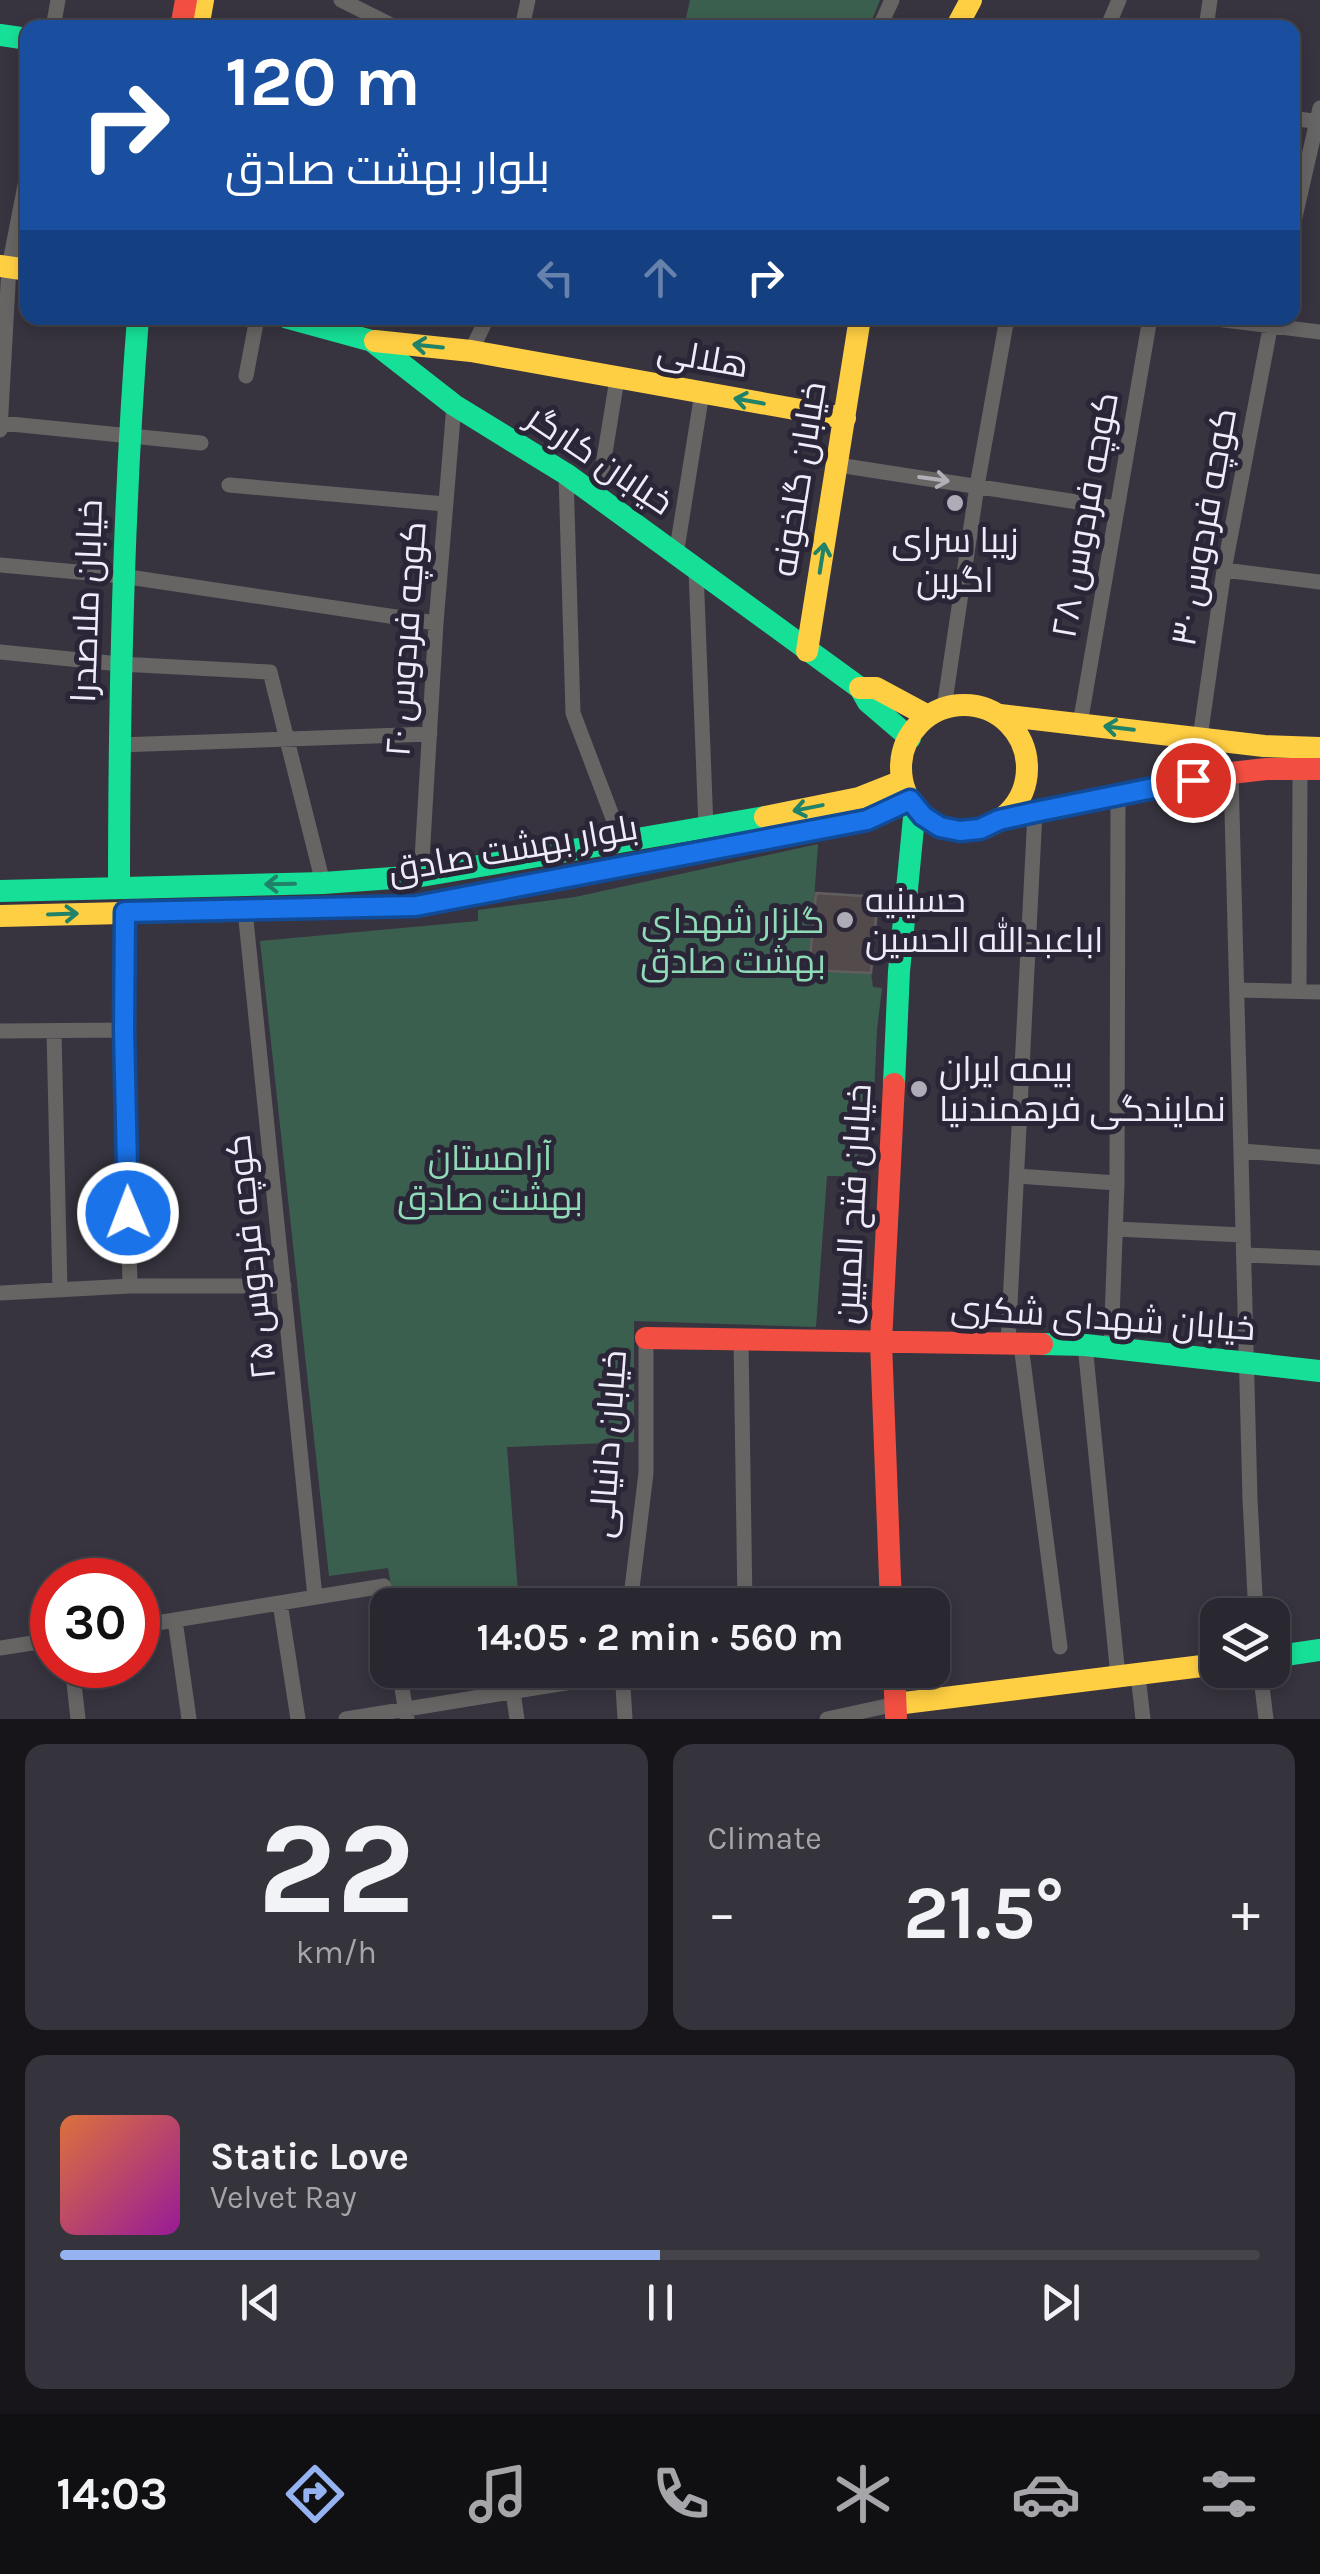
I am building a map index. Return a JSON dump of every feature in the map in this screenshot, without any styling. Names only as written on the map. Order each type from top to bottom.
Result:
[{"type":"street","points":[[341,0],[383,20]]},
{"type":"street","points":[[362,20],[366,11]]},
{"type":"street","points":[[1300,197],[1319,117]]},
{"type":"street","points":[[20,218],[12,267],[0,427],[201,444]]},
{"type":"street","name":"خیابان ملاصدرا","points":[[119,888],[122,576],[127,436],[137,325]]},
{"type":"street","points":[[246,376],[256,325]]},
{"type":"street","name":"خیابان کارگر","points":[[349,325],[454,404],[598,496],[860,688],[868,702],[910,738]]},
{"type":"street","points":[[472,351],[484,325]]},
{"type":"street","name":"خیابان گلخونه","points":[[806,651],[859,325]]},
{"type":"street","points":[[936,712],[1007,325]]},
{"type":"street","name":"کوچه فردوس ۲۸","points":[[1080,724],[1149,325]]},
{"type":"street","name":"کوچه فردوس ۳۰","points":[[1200,738],[1224,570],[1270,325]]},
{"type":"street","points":[[1286,325],[1320,332]]},
{"type":"street","name":"هلالی","points":[[372,341],[472,351],[845,418]]},
{"type":"street","points":[[598,496],[617,378]]},
{"type":"street","points":[[676,555],[702,393]]},
{"type":"street","name":"کوچه فردوس ۲۰","points":[[422,876],[436,623],[454,404]]},
{"type":"street","points":[[838,465],[1116,508]]},
{"type":"street","points":[[566,474],[573,713],[622,842]]},
{"type":"street","points":[[229,485],[445,504]]},
{"type":"street","points":[[0,565],[122,576],[436,623]]},
{"type":"street","points":[[696,570],[706,828]]},
{"type":"street","points":[[1224,570],[1320,582]]},
{"type":"street","points":[[0,652],[120,664],[270,672],[323,883]]},
{"type":"street","name":"خیابان کارگر","points":[[860,688],[876,688],[936,712]]},
{"type":"street","points":[[1309,769],[1231,773],[1118,794],[960,831],[940,827],[923,816],[909,796],[901,762],[915,728],[936,712],[961,704],[1000,715],[1264,746],[1320,748]]},
{"type":"street","points":[[999,820],[1014,806],[1024,788],[1027,768],[1024,748],[1014,729],[1000,715]]},
{"type":"street","points":[[118,745],[430,734]]},
{"type":"street","points":[[1233,742],[1255,1598]]},
{"type":"street","points":[[1299,991],[1300,780],[1309,769]]},
{"type":"street","points":[[1111,1347],[1117,1183],[1118,794]]},
{"type":"street","name":"بلوار بهشت صادق","points":[[0,892],[323,883],[422,876],[859,798],[909,796]]},
{"type":"street","name":"بلوار بهشت صادق","points":[[0,916],[416,906],[867,820],[909,796]]},
{"type":"street","name":"خیابان فتح المبین","points":[[891,1588],[880,1342],[909,796]]},
{"type":"street","points":[[1035,812],[1017,1176],[1015,1344],[1060,1647]]},
{"type":"street","name":"کوچه فردوس ۲۵","points":[[244,910],[316,1597]]},
{"type":"street","points":[[125,912],[130,1286]]},
{"type":"street","points":[[1237,990],[1320,992]]},
{"type":"street","points":[[0,1031],[124,1030]]},
{"type":"street","points":[[54,1031],[60,1290]]},
{"type":"street","points":[[1241,1151],[1320,1157]]},
{"type":"street","points":[[1017,1176],[1117,1183]]},
{"type":"street","points":[[1116,1228],[1243,1235]]},
{"type":"street","points":[[1244,1256],[1320,1258]]},
{"type":"street","points":[[0,1294],[130,1286],[284,1286]]},
{"type":"street","name":"خیابان دانیالی","points":[[632,1588],[646,1473],[646,1338],[880,1342]]},
{"type":"street","points":[[741,1340],[746,1588]]},
{"type":"street","name":"خیابان شهدای شکری","points":[[880,1342],[1085,1345],[1320,1371]]},
{"type":"street","points":[[1085,1345],[1128,1676],[1142,1719]]},
{"type":"street","points":[[1320,1371],[1320,1380]]},
{"type":"street","points":[[160,1622],[384,1586]]},
{"type":"street","points":[[280,1603],[298,1719]]},
{"type":"street","points":[[175,1620],[189,1719]]},
{"type":"street","points":[[0,1648],[30,1643]]},
{"type":"street","points":[[1290,1654],[1320,1650]]},
{"type":"street","points":[[828,1719],[1200,1666]]},
{"type":"street","points":[[75,1688],[78,1719]]},
{"type":"street","points":[[401,1688],[406,1715]]},
{"type":"street","points":[[346,1719],[406,1715],[536,1688]]},
{"type":"street","points":[[623,1688],[625,1719]]},
{"type":"street","points":[[1262,1688],[1266,1719]]},
{"type":"street","points":[[514,1692],[516,1719]]},
{"type":"green space","points":[[690,0],[880,0],[872,20],[686,20]]},
{"type":"green space","name":"آرامستان بهشت صادق","points":[[818,844],[809,969],[871,973],[873,987],[882,988],[872,1139],[858,1139],[857,1176],[827,1176],[816,1327],[634,1321],[634,1442],[507,1447],[518,1588],[391,1588],[388,1568],[329,1576],[260,941],[478,921],[478,910],[575,897]]},
{"type":"building","name":"حسینیه اباعبدالله الحسین","points":[[816,893],[878,897],[871,973],[809,970]]},
{"type":"traffic: fast","points":[[0,35],[20,38]]},
{"type":"traffic: fast","points":[[119,888],[123,603],[138,325]]},
{"type":"traffic: fast","points":[[314,325],[372,341],[454,405],[566,474],[860,688],[868,702],[910,738]]},
{"type":"traffic: fast","points":[[555,880],[867,820],[910,801]]},
{"type":"traffic: fast","points":[[894,1084],[899,971],[915,807]]},
{"type":"traffic: fast","points":[[0,891],[323,883],[421,876],[765,817]]},
{"type":"traffic: fast","points":[[1042,1344],[1085,1345],[1320,1371]]},
{"type":"traffic: fast","points":[[1290,1654],[1320,1650]]},
{"type":"traffic: slow","points":[[199,20],[203,0]]},
{"type":"traffic: slow","points":[[960,20],[971,0]]},
{"type":"traffic: slow","points":[[0,266],[20,269]]},
{"type":"traffic: slow","points":[[807,651],[859,325]]},
{"type":"traffic: slow","points":[[375,341],[471,351],[845,418]]},
{"type":"traffic: slow","points":[[860,688],[876,688],[928,716]]},
{"type":"traffic: slow","points":[[964,705],[988,710],[1008,724],[1022,744],[1027,768],[1022,792],[1008,812],[988,826],[964,831],[940,826],[920,812],[906,792],[901,768],[906,744],[920,724],[940,710],[964,705]]},
{"type":"traffic: slow","points":[[1000,715],[1264,746],[1320,748]]},
{"type":"traffic: slow","points":[[765,817],[859,798],[902,781]]},
{"type":"traffic: slow","points":[[0,916],[416,906],[555,880]]},
{"type":"traffic: slow","points":[[896,1704],[1200,1666]]},
{"type":"traffic: jam","points":[[182,20],[186,0]]},
{"type":"traffic: jam","points":[[999,820],[1231,773],[1320,769]]},
{"type":"traffic: jam","points":[[890,1588],[881,1342],[894,1084]]},
{"type":"traffic: jam","points":[[646,1338],[1042,1344]]},
{"type":"traffic: jam","points":[[895,1688],[896,1716]]},
{"type":"place","name":"زیبا سرای اگرین","points":[[955,503]]},
{"type":"place","name":"حسینیه اباعبدالله الحسین","points":[[845,920]]},
{"type":"place","name":"بیمه ایران نمایندگی فرهمندنیا","points":[[919,1089]]},
{"type":"route","points":[[128,1213],[125,912],[416,906],[867,820],[910,800],[923,816],[940,827],[960,831],[1193,780]]},
{"type":"park label","name":"گلزار شهدای بهشت صادق","points":[[733,941]]}]
